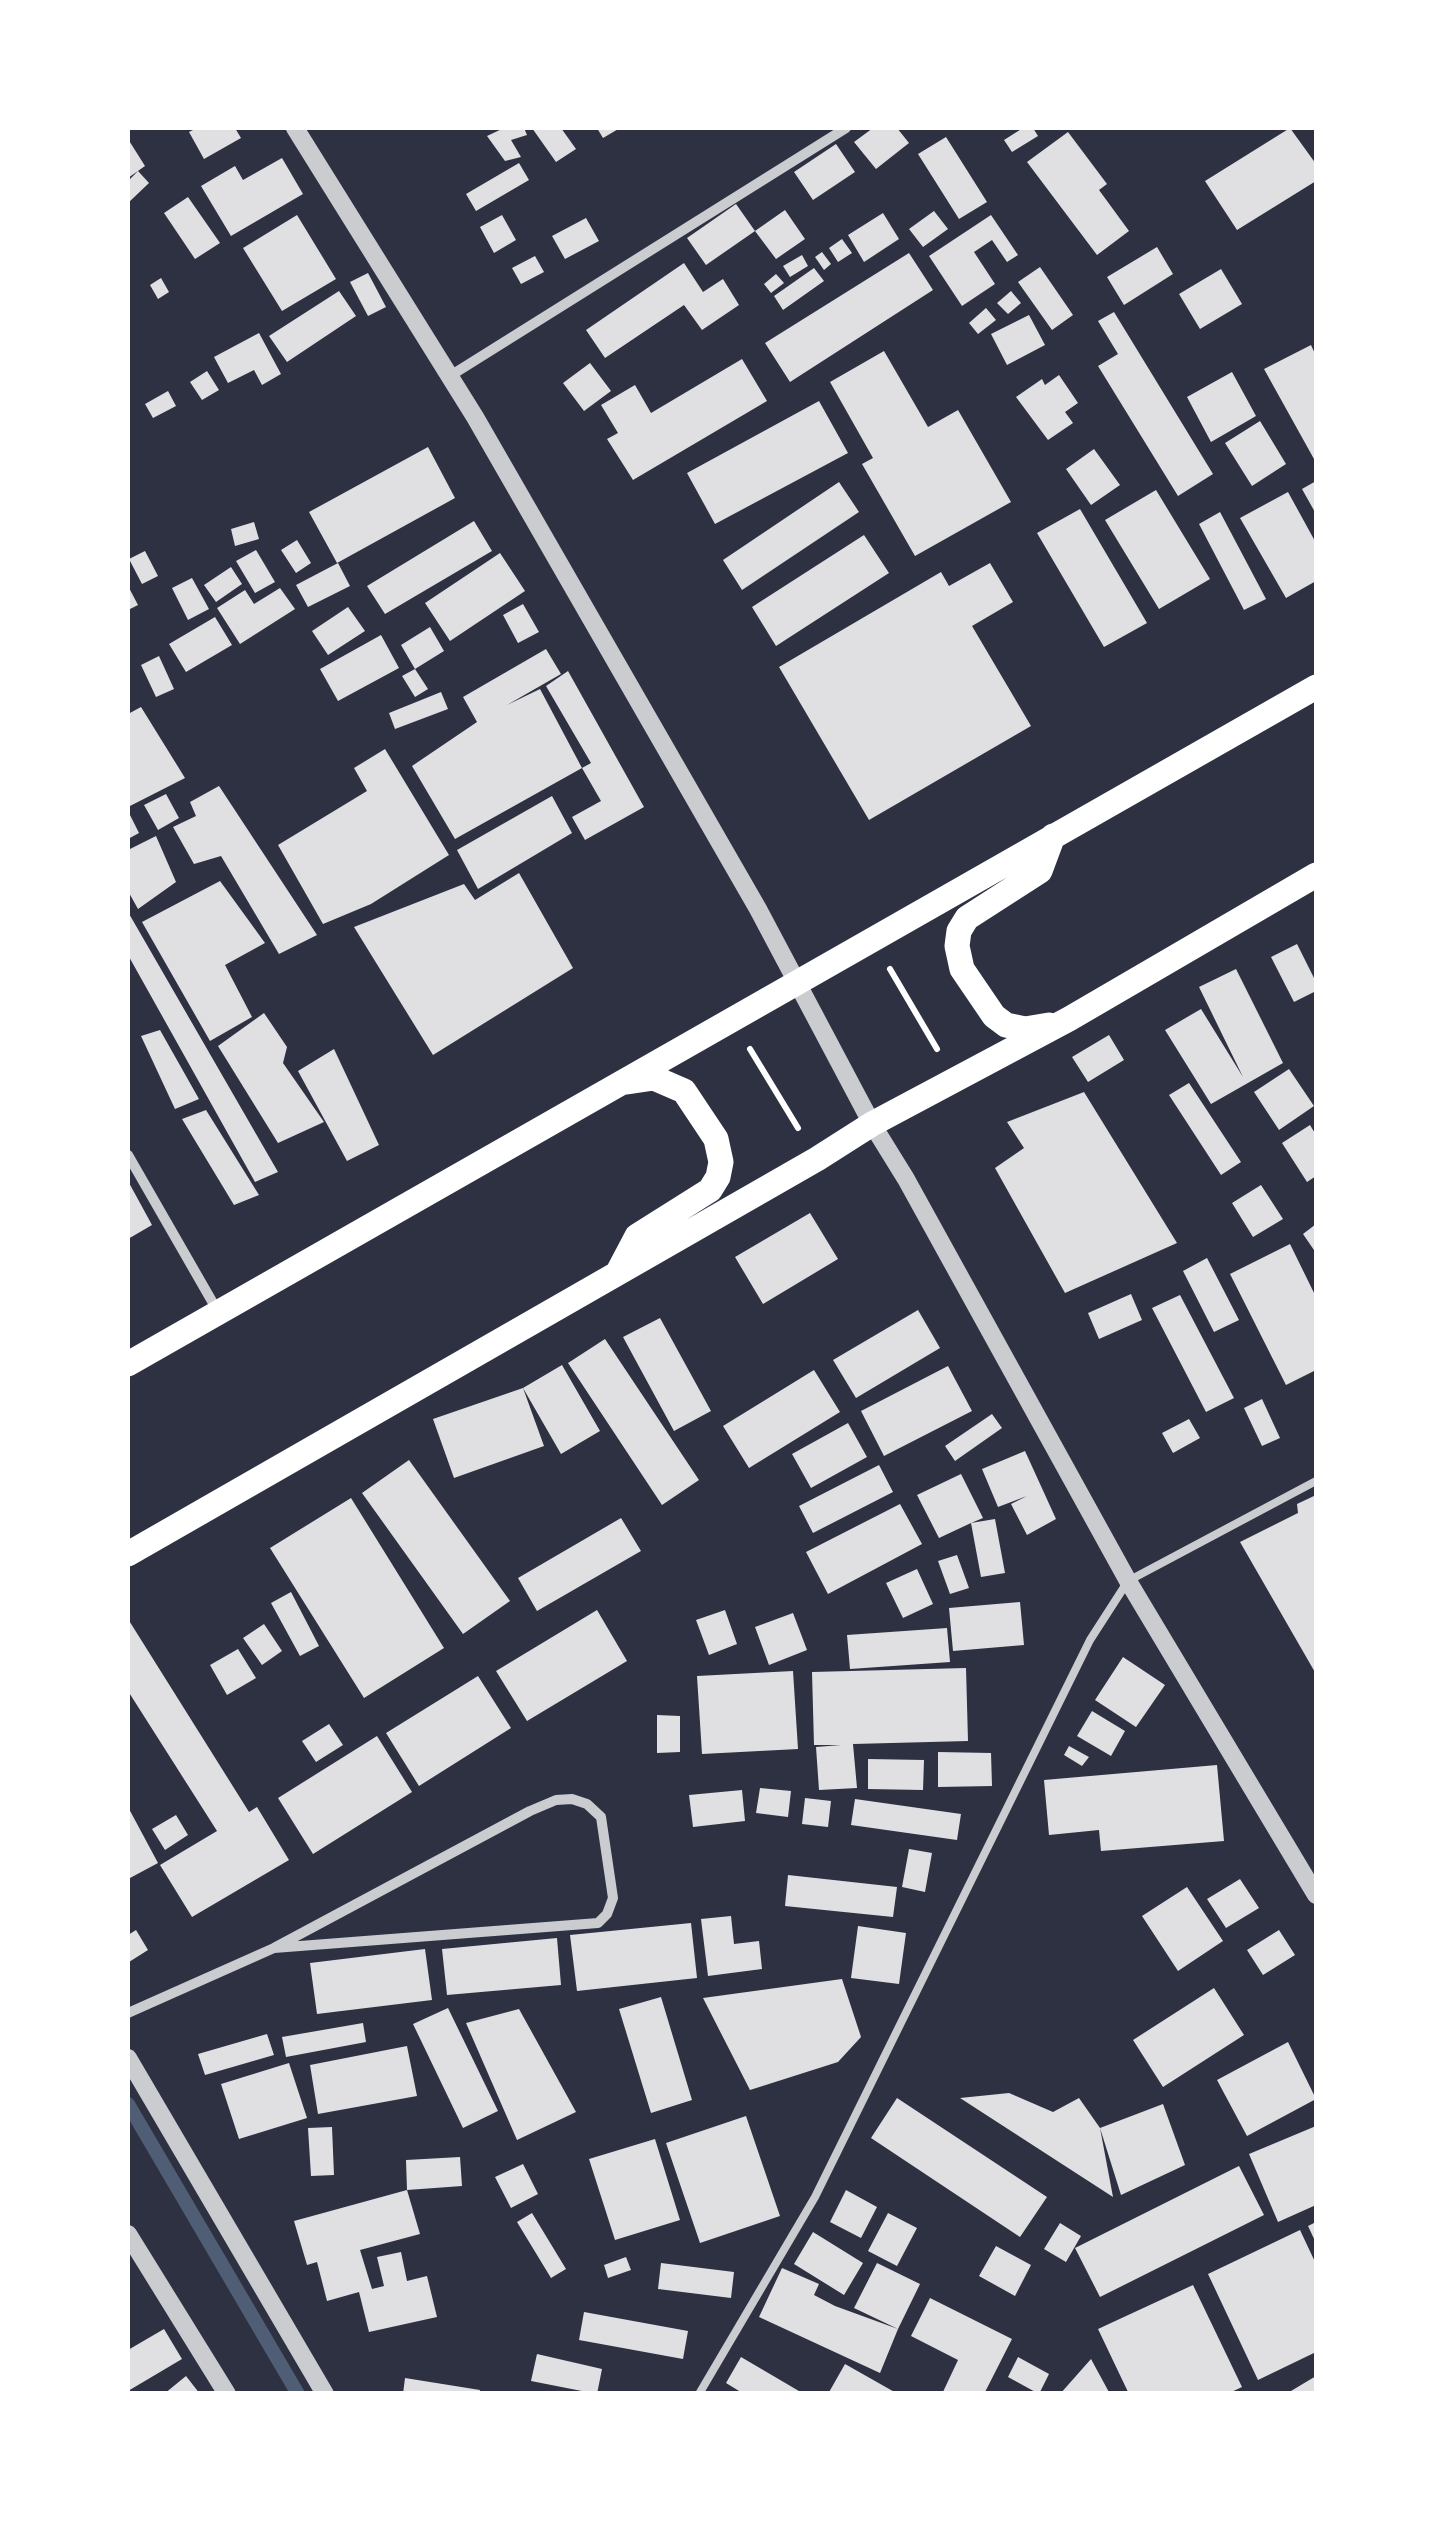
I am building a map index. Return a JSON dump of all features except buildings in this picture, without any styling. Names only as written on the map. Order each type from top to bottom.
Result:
[{"type":"main road","points":[[128,1364],[1316,687]]},
{"type":"main road","points":[[1052,836],[1040,871],[967,918],[959,930],[957,959],[981,1001],[1006,1025],[1025,1030],[1069,1019]]},
{"type":"main road","points":[[128,1554],[872,1124],[1069,1019],[1316,876]]},
{"type":"main road","points":[[612,1086],[654,1078],[672,1083],[698,1107],[720,1149],[718,1177],[710,1190],[637,1236],[618,1272]]},
{"type":"street","points":[[295,128],[450,376],[799,982],[872,1124],[1128,1582],[1316,1895]]},
{"type":"street","points":[[450,376],[846,128]]},
{"type":"street","points":[[128,1155],[217,1312]]},
{"type":"street","points":[[128,2013],[274,1948],[556,1800],[572,1799],[587,1804],[601,1817],[614,1898],[598,1923],[274,1948]]},
{"type":"street","points":[[128,2058],[325,2394]]},
{"type":"street","points":[[129,2239],[226,2394]]},
{"type":"lane","points":[[699,2394],[815,2198],[1090,1640],[1128,1582],[1316,1481]]},
{"type":"path","points":[[872,938],[956,1082]]},
{"type":"path","points":[[732,1018],[817,1159]]},
{"type":"waterway","points":[[128,2104],[298,2394]]}]
